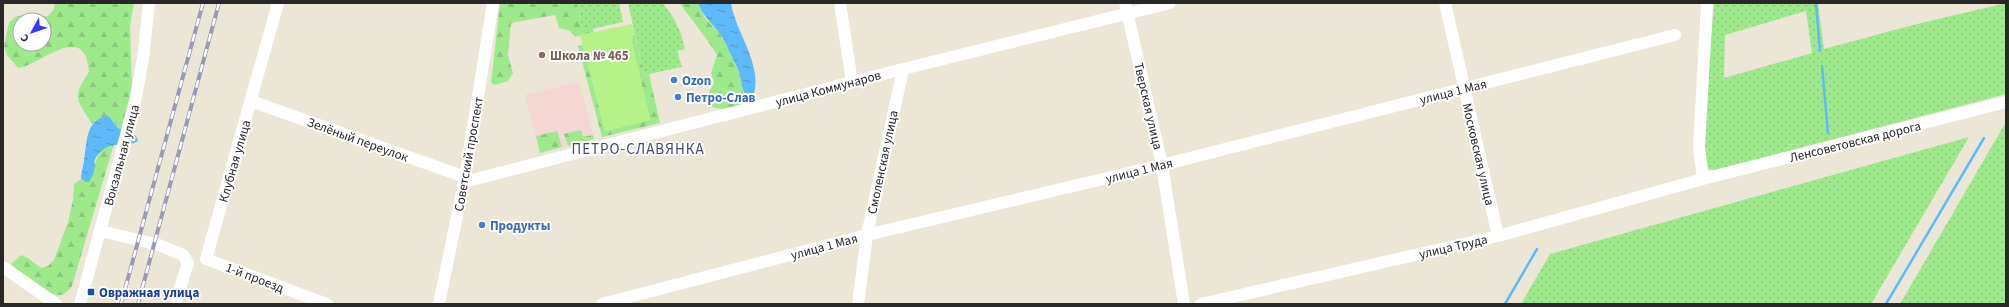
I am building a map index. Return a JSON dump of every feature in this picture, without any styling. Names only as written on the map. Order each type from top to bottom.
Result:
[{"type":"street","name":"Вокзальная улица","points":[[80,304],[129,126],[140,79],[149,3]]},
{"type":"street","name":"Клубная улица","points":[[206,259],[278,3]]},
{"type":"street","name":"Советский проспект","points":[[439,304],[464,179],[493,3]]},
{"type":"street","points":[[840,3],[852,82]]},
{"type":"street","name":"улица Коммунаров","points":[[464,179],[903,69],[1126,8],[1170,3]]},
{"type":"street","name":"Московская улица","points":[[1445,3],[1498,236]]},
{"type":"street","points":[[1703,179],[1699,147],[1707,3]]},
{"type":"street","name":"Тверская улица","points":[[1126,8],[1162,165],[1184,304]]},
{"type":"street","name":"улица 1 Мая","points":[[602,304],[867,235],[1162,165],[1675,35]]},
{"type":"street","name":"Смоленская улица","points":[[858,304],[867,235],[903,69]]},
{"type":"street","name":"Зелёный переулок","points":[[251,101],[464,179]]},
{"type":"street","name":"Ленсоветовская дорога","points":[[1703,179],[2006,102]]},
{"type":"street","name":"улица Труда","points":[[1201,304],[1498,236],[1703,179]]},
{"type":"street","points":[[101,231],[164,247],[183,255],[188,263],[175,304]]},
{"type":"street","points":[[188,263],[206,259]]},
{"type":"street","name":"1-й проезд","points":[[206,259],[327,304]]},
{"type":"street","points":[[3,267],[56,304]]},
{"type":"shaded area","points":[[579,82],[594,139],[540,153],[525,95]]},
{"type":"green space","points":[[55,3],[134,3],[130,26],[132,88],[121,130],[111,119],[96,120],[92,124],[83,109],[78,98],[78,93],[89,72],[86,56],[79,49],[71,47],[61,49],[18,68],[7,55],[4,47],[9,22],[12,20],[12,52],[52,52],[51,12],[54,9]]},
{"type":"green space","points":[[500,3],[577,3],[583,30],[593,28],[594,32],[575,37],[570,31],[559,28],[555,15],[511,23],[508,55],[513,73],[508,81],[495,85],[491,83]]},
{"type":"green space","points":[[577,3],[619,3],[623,22],[583,31]]},
{"type":"green space","points":[[628,3],[663,3],[671,14],[682,36],[685,49],[677,51],[682,67],[644,75]]},
{"type":"green space","points":[[680,3],[698,3],[705,18],[726,43],[740,75],[744,94],[748,98],[745,105],[722,109],[711,106],[708,102],[708,94],[714,82],[711,73],[717,55]]},
{"type":"green space","points":[[1714,3],[1818,3],[1824,49],[1913,25],[2006,3],[2006,94],[1716,170],[1709,169],[1705,164],[1703,143]],"holes":[[[1806,11],[1812,53],[1724,78],[1725,35]]]},
{"type":"green space","points":[[632,24],[635,35],[631,39],[650,120],[605,131],[580,35]]},
{"type":"green space","points":[[635,35],[644,75],[649,74],[660,123],[602,137],[578,46],[583,45],[605,131],[650,120],[631,39]]},
{"type":"green space","points":[[2006,122],[2006,304],[1900,304]]},
{"type":"green space","points":[[581,130],[583,137],[593,135],[594,139],[568,146],[564,134]]},
{"type":"green space","points":[[557,131],[562,147],[540,153],[536,136]]},
{"type":"green space","points":[[1969,137],[1871,304],[1521,304],[1550,254]]},
{"type":"green space","points":[[114,144],[72,286],[66,293],[61,295],[52,294],[32,282],[11,264],[21,255],[28,258],[41,268],[48,266],[54,260],[68,222],[73,200],[74,184],[81,179],[83,181],[93,168],[101,152]]},
{"type":"water","points":[[698,3],[731,3],[755,73],[753,97],[748,98],[746,95],[739,72],[723,38],[704,14]]},
{"type":"water","points":[[108,116],[120,129],[135,135],[138,141],[127,144],[112,145],[102,150],[95,159],[94,171],[89,182],[86,182],[81,179],[81,177],[88,133],[95,122],[100,118]]},
{"type":"waterway","points":[[1816,3],[1820,51]]},
{"type":"waterway","points":[[1822,66],[1828,133]]},
{"type":"waterway","points":[[1886,304],[1984,138]]},
{"type":"waterway","points":[[1505,304],[1537,249]]},
{"type":"railway","points":[[121,304],[203,3]]},
{"type":"railway","points":[[138,304],[219,3]]},
{"type":"place","name":"Школа № 465","points":[[542,55]]},
{"type":"place","name":"Ozon","points":[[674,80]]},
{"type":"place","name":"Петро-Слав","points":[[678,97]]},
{"type":"place","name":"Продукты","points":[[482,225]]},
{"type":"place","name":"Овражная улица","points":[[91,292]]},
{"type":"district","name":"ПЕТРО-СЛАВЯНКА","points":[[638,149]]}]
